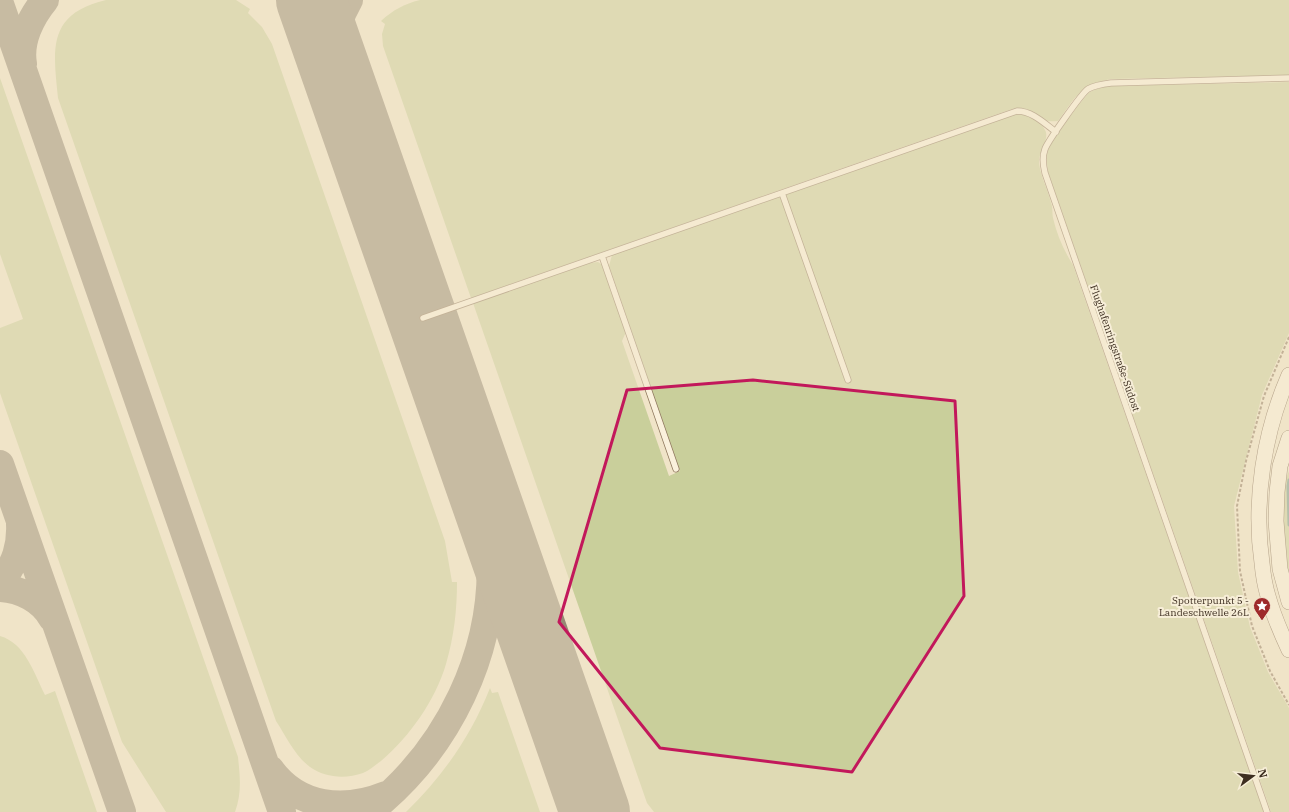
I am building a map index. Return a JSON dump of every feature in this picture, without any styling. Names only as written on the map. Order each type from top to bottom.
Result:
[{"type":"main road","points":[[1289,375],[1274,416],[1263,463],[1258,522],[1259,547],[1268,595],[1289,650]]},
{"type":"main road","points":[[1289,438],[1280,466],[1276,522],[1280,569],[1289,602]]},
{"type":"lane","name":"Flughafenringstraße-Südost","points":[[1268,812],[1045,173],[1043,161],[1045,148],[1080,97],[1088,90],[1098,85],[1111,83],[1289,78]]},
{"type":"lane","points":[[422,318],[1017,111],[1024,111],[1032,115],[1056,132]]},
{"type":"lane","points":[[782,193],[848,380]]},
{"type":"lane","points":[[602,256],[676,469]]},
{"type":"highlighted area","points":[[753,380],[955,401],[964,596],[852,772],[660,748],[559,622],[627,390]]},
{"type":"green space","points":[[106,0],[236,0],[250,9],[248,13],[262,27],[272,44],[445,541],[452,582],[457,582],[456,613],[446,664],[428,704],[411,729],[392,751],[381,761],[363,773],[343,777],[316,771],[300,757],[291,746],[276,721],[58,98],[55,49],[58,36],[64,24],[73,14],[87,6]]},
{"type":"green space","points":[[420,0],[1289,0],[1289,75],[1111,79],[1092,85],[1079,93],[1058,121],[1047,121],[1027,109],[1012,109],[471,298],[383,46],[382,34],[385,24],[381,21],[399,8]]},
{"type":"green space","points":[[0,78],[238,757],[240,792],[235,812],[166,812],[122,742],[0,393],[0,328],[23,319],[0,254]]},
{"type":"green space","points":[[1289,82],[1289,333],[1262,395],[1234,506],[1238,572],[1250,627],[1268,672],[1289,708],[1289,812],[1271,812],[1048,172],[1047,158],[1050,145],[1081,102],[1090,92],[1098,89],[1111,86]]},
{"type":"green space","points":[[1014,114],[1023,115],[1036,120],[1045,130],[1046,137],[1039,162],[1052,205],[1053,218],[1057,231],[1073,265],[1264,812],[654,812],[647,803],[473,303],[589,263],[598,262],[603,265],[626,332],[622,341],[669,476],[680,471],[609,266],[612,255]]},
{"type":"green space","points":[[1289,471],[1289,575],[1284,537],[1283,494]]},
{"type":"green space","points":[[0,636],[16,645],[22,652],[33,669],[45,695],[55,691],[97,812],[0,812]]},
{"type":"green space","points":[[490,688],[492,693],[498,692],[540,812],[406,812],[444,770],[455,754],[474,723]]},
{"type":"waterway","points":[[1289,480],[1289,525]]},
{"type":"taxiway","points":[[23,64],[22,55],[27,30],[35,14],[45,0]]},
{"type":"taxiway","points":[[294,0],[316,28],[330,56],[338,78]]},
{"type":"taxiway","points":[[336,63],[335,38],[339,22],[349,0]]},
{"type":"taxiway","points":[[0,4],[282,812]]},
{"type":"taxiway","points":[[0,464],[122,812]]},
{"type":"taxiway","points":[[369,812],[397,787],[422,759],[444,728],[462,696],[476,661],[485,625],[490,588],[489,533],[479,481]]},
{"type":"taxiway","points":[[0,579],[14,561],[20,539],[20,524]]},
{"type":"taxiway","points":[[0,588],[23,593],[37,601],[52,618]]},
{"type":"taxiway","points":[[570,740],[581,779],[585,812]]},
{"type":"taxiway","points":[[270,769],[281,782],[294,792],[308,799],[323,803],[338,805],[354,804],[386,795]]},
{"type":"runway","points":[[311,0],[595,812]]},
{"type":"place","name":"Spotterpunkt 5 - Landeschwelle 26L","points":[[1262,621]]}]
